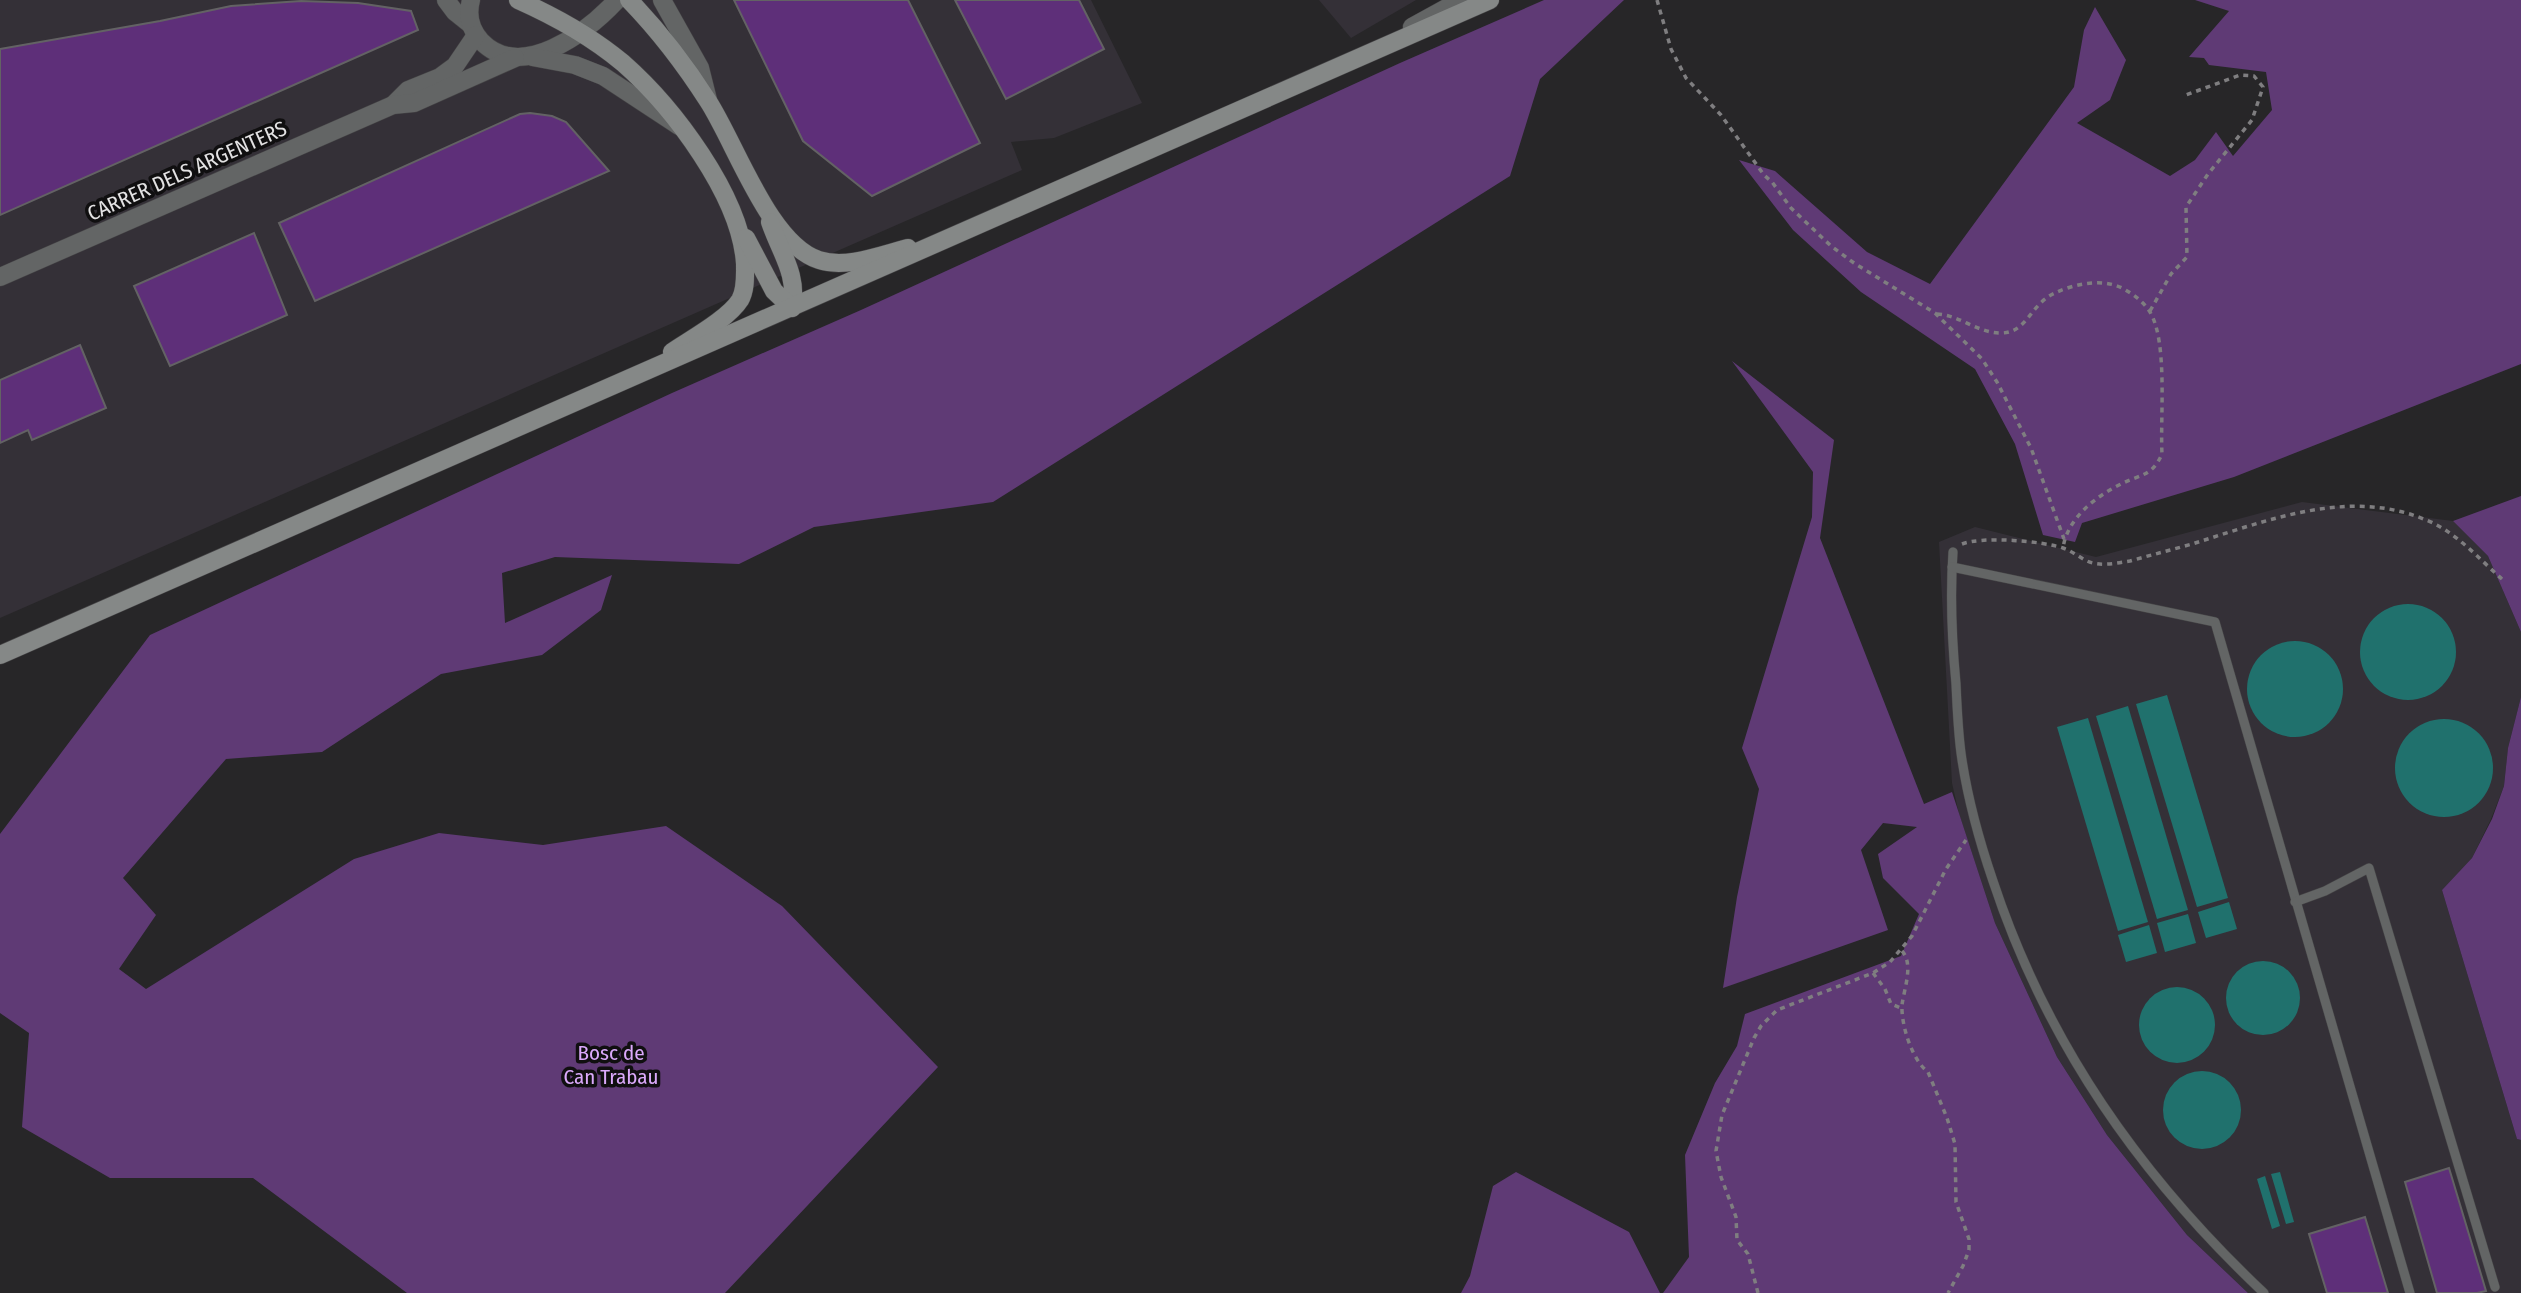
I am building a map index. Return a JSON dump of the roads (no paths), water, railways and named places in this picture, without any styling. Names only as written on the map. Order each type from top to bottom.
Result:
[{"type":"main road","points":[[518,0],[578,32],[637,76],[684,130],[720,187],[774,291],[792,308]]},
{"type":"main road","points":[[629,0],[671,48],[709,103],[764,208],[780,251],[792,273],[795,290],[792,308]]},
{"type":"main road","points":[[0,656],[1490,0]]},
{"type":"main road","points":[[764,208],[795,246],[821,261],[836,263],[859,260],[956,236]]},
{"type":"main road","points":[[634,377],[726,314],[739,301],[745,279],[744,257],[736,219]]},
{"type":"street","points":[[446,0],[494,51],[575,65],[603,76],[684,130]]},
{"type":"street","points":[[471,0],[473,29]]},
{"type":"street","name":"CARRER DELS ARGENTERS","points":[[0,277],[393,105],[414,103],[524,57],[578,32],[617,0]]},
{"type":"street","points":[[662,0],[700,68],[709,103]]},
{"type":"street","points":[[1348,62],[1461,0]]},
{"type":"street","name":"CARRER DELS ARGENTERS","points":[[393,105],[408,90],[440,77],[455,66],[473,29]]},
{"type":"lane","points":[[1954,552],[1954,659],[1961,753],[1977,828],[2016,945],[2047,1012],[2084,1078],[2152,1175],[2189,1219],[2264,1293]]},
{"type":"lane","points":[[1952,567],[2214,622],[2410,1293]]},
{"type":"lane","points":[[2295,902],[2325,891],[2369,868],[2496,1287]]},
{"type":"water","points":[[2408,604],[2426,608],[2442,618],[2452,634],[2456,652],[2452,670],[2442,686],[2426,696],[2408,700],[2390,696],[2374,686],[2364,670],[2360,652],[2364,634],[2374,618],[2390,608]]},
{"type":"water","points":[[2295,641],[2313,645],[2329,655],[2339,671],[2343,689],[2339,707],[2329,723],[2313,733],[2295,737],[2277,733],[2261,723],[2251,707],[2247,689],[2251,671],[2261,655],[2277,645]]},
{"type":"water","points":[[2167,695],[2228,898],[2197,907],[2136,704]]},
{"type":"water","points":[[2128,706],[2188,910],[2157,919],[2096,716]]},
{"type":"water","points":[[2088,718],[2148,922],[2118,931],[2057,727]]},
{"type":"water","points":[[2444,719],[2463,723],[2479,733],[2489,749],[2493,768],[2489,787],[2479,803],[2463,813],[2444,817],[2425,813],[2409,803],[2399,787],[2395,768],[2399,749],[2409,733],[2425,723]]},
{"type":"water","points":[[2229,902],[2237,929],[2206,938],[2198,912]]},
{"type":"water","points":[[2188,914],[2196,943],[2165,952],[2157,923]]},
{"type":"water","points":[[2149,925],[2157,953],[2126,962],[2118,935]]},
{"type":"water","points":[[2263,961],[2277,964],[2289,972],[2297,984],[2300,998],[2297,1012],[2289,1024],[2277,1032],[2263,1035],[2249,1032],[2237,1024],[2229,1012],[2226,998],[2229,984],[2237,972],[2249,964]]},
{"type":"water","points":[[2177,987],[2191,990],[2204,998],[2212,1011],[2215,1025],[2212,1039],[2204,1052],[2191,1060],[2177,1063],[2163,1060],[2150,1052],[2142,1039],[2139,1025],[2142,1011],[2150,998],[2163,990]]},
{"type":"water","points":[[2202,1071],[2217,1074],[2230,1082],[2238,1095],[2241,1110],[2238,1125],[2230,1138],[2217,1146],[2202,1149],[2187,1146],[2174,1138],[2166,1125],[2163,1110],[2166,1095],[2174,1082],[2187,1074]]},
{"type":"water","points":[[2280,1172],[2294,1222],[2286,1224],[2271,1174]]},
{"type":"water","points":[[2265,1176],[2280,1226],[2272,1229],[2257,1179]]},
{"type":"park label","name":"Bosc de Can Trabau","points":[[611,1065]]}]
